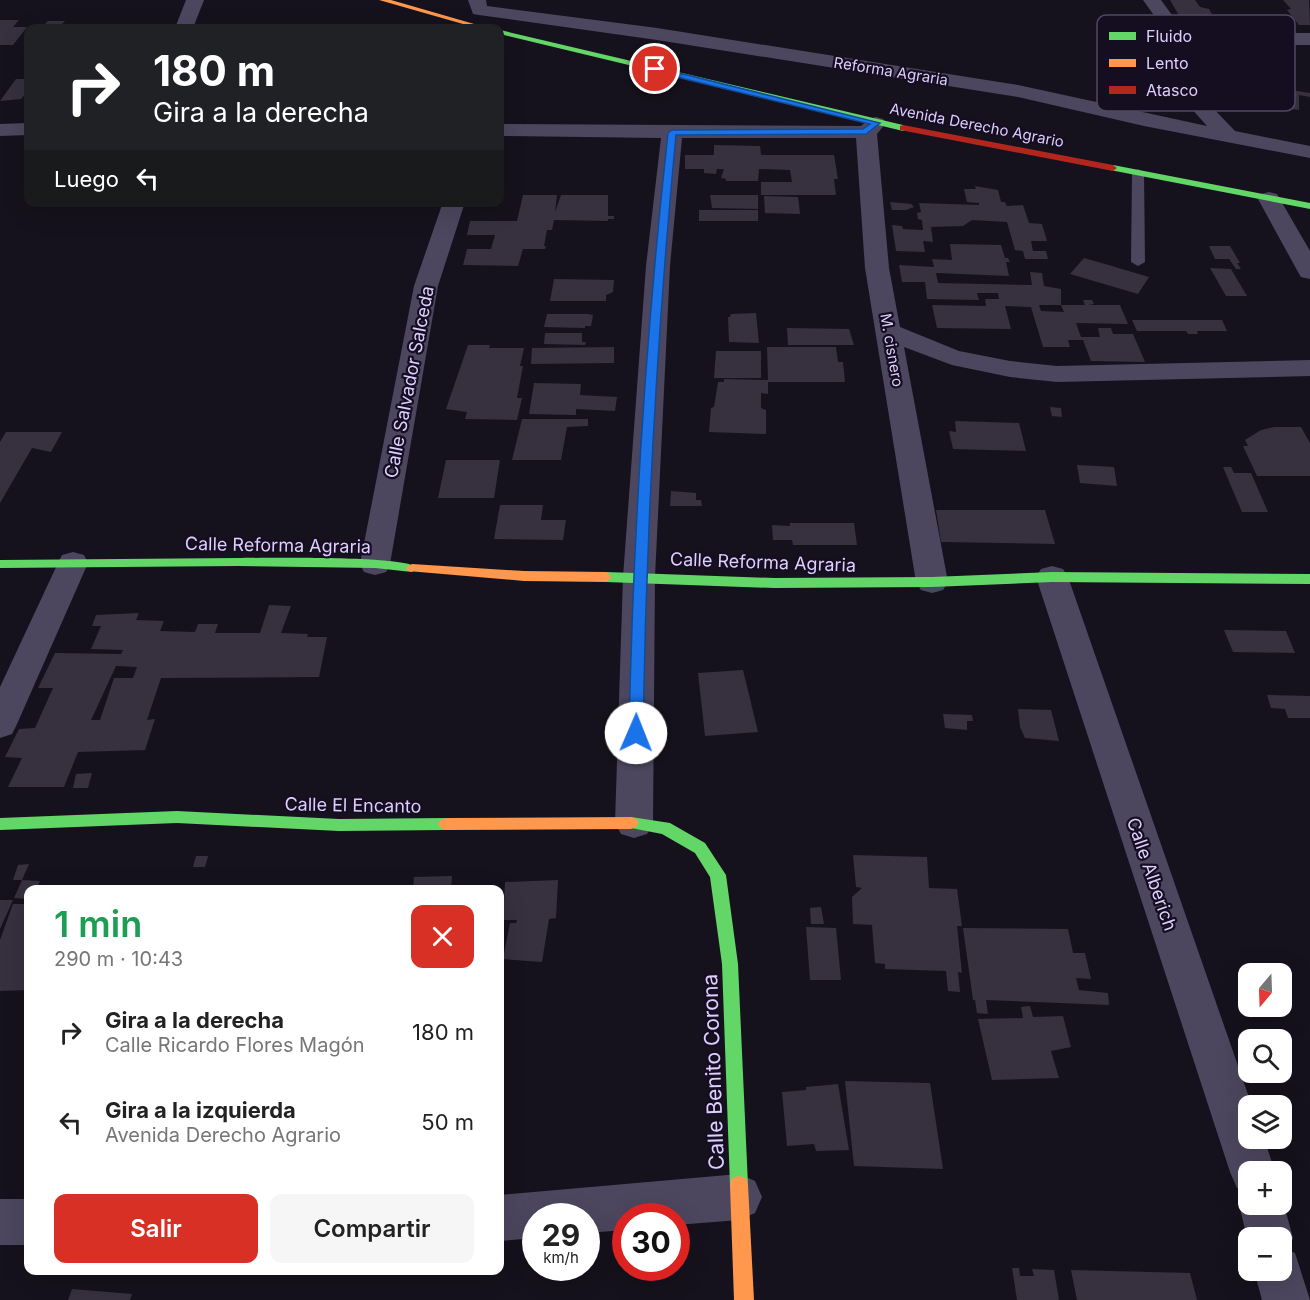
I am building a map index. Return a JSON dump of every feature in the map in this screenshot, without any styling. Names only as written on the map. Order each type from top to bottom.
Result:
[{"type":"street","points":[[186,24],[195,0]]},
{"type":"street","points":[[383,0],[481,17]]},
{"type":"street","points":[[1152,0],[1163,15]]},
{"type":"street","name":"Reforma Agraria","points":[[481,17],[657,34],[1018,91],[1097,108]]},
{"type":"street","name":"Avenida Derecho Agrario","points":[[504,33],[871,127],[1138,173],[1310,206]]},
{"type":"street","name":"Reforma Agraria","points":[[1111,111],[1310,152]]},
{"type":"street","points":[[1204,111],[1228,136]]},
{"type":"street","points":[[504,130],[672,133],[871,127]]},
{"type":"street","name":"M. cisnero","points":[[871,127],[877,268],[933,582]]},
{"type":"street","points":[[0,130],[24,129]]},
{"type":"street","points":[[634,822],[639,577],[658,266],[672,133]]},
{"type":"street","points":[[1269,199],[1310,272]]},
{"type":"street","name":"Calle Salvador Salceda","points":[[375,564],[426,286],[452,207]]},
{"type":"street","points":[[889,332],[952,357],[1010,369],[1057,374],[1310,368]]},
{"type":"street","points":[[0,724],[73,563]]},
{"type":"street","name":"Calle Reforma Agraria","points":[[0,564],[375,564],[440,572],[774,583],[933,582],[1052,577],[1310,579]]},
{"type":"street","name":"Calle Alberich","points":[[1052,577],[1249,1161]]},
{"type":"street","name":"Calle El Encanto","points":[[0,824],[177,817],[339,825],[634,822],[665,828],[700,848]]},
{"type":"street","name":"Calle Benito Corona","points":[[700,848],[718,875],[730,964],[744,1300]]},
{"type":"street","points":[[504,1218],[738,1197]]},
{"type":"street","points":[[0,1222],[24,1222]]},
{"type":"street","points":[[1281,1281],[1286,1300]]},
{"type":"lane","points":[[1138,173],[1138,262]]},
{"type":"building","points":[[1170,0],[1195,0],[1200,7],[1209,9],[1212,14],[1209,15],[1179,15]]},
{"type":"building","points":[[1283,0],[1309,0],[1310,25],[1299,25],[1295,20],[1295,15],[1291,15],[1287,10],[1291,9]]},
{"type":"building","points":[[0,20],[19,20],[13,27],[24,27],[24,31],[13,45],[0,45]]},
{"type":"building","points":[[48,21],[65,21],[62,24],[45,24]]},
{"type":"building","points":[[16,79],[24,79],[24,96],[21,99],[0,101]]},
{"type":"building","points":[[1295,91],[1310,93],[1310,97],[1299,95],[1299,110],[1295,109]]},
{"type":"building","points":[[714,145],[760,146],[761,155],[834,155],[838,179],[834,179],[836,195],[761,195],[761,182],[792,182],[790,170],[759,169],[758,181],[726,181],[721,178],[724,169],[717,169],[716,174],[704,173],[704,169],[685,169],[685,155],[714,155]]},
{"type":"building","points":[[975,186],[998,190],[1001,202],[1005,202],[1007,206],[1023,205],[1029,223],[1042,224],[1047,241],[1031,241],[1033,251],[1046,251],[1048,259],[1025,259],[1023,251],[1015,250],[1007,222],[972,220],[963,226],[931,227],[933,242],[923,241],[925,252],[896,251],[892,225],[902,226],[903,229],[923,230],[922,220],[918,219],[917,213],[921,212],[919,203],[979,205],[979,203],[967,202],[964,189],[976,189]]},
{"type":"building","points":[[523,195],[557,195],[555,212],[561,195],[608,195],[608,216],[614,216],[614,219],[608,219],[608,221],[554,220],[552,230],[547,230],[545,249],[523,249],[518,266],[463,265],[467,249],[491,249],[495,235],[467,235],[470,221],[517,221]]},
{"type":"building","points":[[710,195],[758,195],[758,209],[712,208]]},
{"type":"building","points":[[764,196],[798,197],[800,214],[765,213]]},
{"type":"building","points":[[890,202],[911,204],[914,207],[906,210],[892,210]]},
{"type":"building","points":[[699,210],[758,210],[758,221],[699,221]]},
{"type":"building","points":[[950,244],[1001,245],[1005,258],[1008,258],[1010,262],[1006,262],[1009,276],[936,273],[938,283],[1032,285],[1030,272],[1042,273],[1044,286],[1061,289],[1061,305],[1085,305],[1083,300],[1092,300],[1094,304],[1088,305],[1120,305],[1128,324],[1076,323],[1081,337],[1100,337],[1098,328],[1111,328],[1113,334],[1133,334],[1145,362],[1091,361],[1083,340],[1068,340],[1070,347],[1043,347],[1031,307],[1005,306],[1011,329],[937,328],[932,305],[986,306],[985,299],[999,299],[998,293],[977,293],[979,300],[927,299],[925,282],[902,282],[899,265],[934,267],[932,259],[952,260]],"holes":[[[1039,305],[1061,305],[1064,312],[1041,311]]]},
{"type":"building","points":[[1209,246],[1230,246],[1241,269],[1236,269],[1229,259],[1215,259]]},
{"type":"building","points":[[1084,258],[1149,277],[1138,294],[1070,274]]},
{"type":"building","points":[[1210,268],[1231,269],[1247,296],[1226,296]]},
{"type":"building","points":[[554,279],[614,280],[613,292],[606,295],[606,301],[550,301]]},
{"type":"building","points":[[756,313],[759,343],[729,342],[728,317],[731,314]]},
{"type":"building","points":[[547,314],[593,315],[591,326],[585,326],[585,328],[544,327]]},
{"type":"building","points":[[1132,320],[1222,320],[1227,331],[1197,331],[1198,334],[1188,334],[1186,331],[1137,331]]},
{"type":"building","points":[[787,328],[849,329],[854,345],[788,345]]},
{"type":"building","points":[[545,333],[582,333],[582,342],[586,342],[585,345],[544,344]]},
{"type":"building","points":[[468,345],[490,345],[489,348],[524,348],[517,398],[522,398],[517,420],[465,419],[467,412],[446,409]]},
{"type":"building","points":[[614,347],[614,363],[531,364],[532,348]]},
{"type":"building","points":[[767,347],[836,347],[838,362],[843,362],[845,382],[768,382],[768,394],[761,393],[761,408],[766,410],[766,434],[709,432],[711,408],[714,407],[718,382],[724,382],[724,379],[768,380]]},
{"type":"building","points":[[716,351],[761,351],[761,378],[714,378]]},
{"type":"building","points":[[534,383],[581,384],[580,395],[617,397],[615,411],[576,409],[576,415],[529,414]]},
{"type":"building","points":[[1050,407],[1061,408],[1062,417],[1052,416]]},
{"type":"building","points":[[522,419],[588,419],[588,426],[567,427],[561,460],[512,460]]},
{"type":"building","points":[[955,421],[1019,423],[1026,451],[953,449],[949,431],[956,432]]},
{"type":"building","points":[[1274,427],[1301,427],[1310,443],[1310,476],[1257,476],[1243,446],[1248,446],[1245,440],[1261,430]]},
{"type":"building","points":[[6,432],[62,432],[51,452],[32,448],[0,503],[0,442]]},
{"type":"building","points":[[446,460],[500,460],[494,498],[438,498]]},
{"type":"building","points":[[1077,465],[1114,467],[1117,486],[1080,483]]},
{"type":"building","points":[[1223,467],[1231,467],[1234,473],[1251,473],[1268,512],[1242,512]]},
{"type":"building","points":[[671,491],[696,493],[696,500],[701,500],[702,506],[670,506]]},
{"type":"building","points":[[500,505],[543,505],[541,520],[566,520],[563,540],[494,539]]},
{"type":"building","points":[[936,510],[1045,510],[1055,544],[941,542]]},
{"type":"building","points":[[790,523],[854,523],[857,545],[793,545],[792,540],[773,540],[772,525],[790,526]]},
{"type":"building","points":[[269,605],[291,606],[281,633],[327,637],[319,677],[161,678],[147,720],[155,719],[145,750],[78,752],[64,787],[8,787],[22,758],[5,757],[19,729],[35,728],[53,688],[38,688],[55,653],[121,654],[123,650],[91,649],[101,626],[92,626],[96,615],[139,613],[136,620],[164,621],[160,631],[195,632],[198,624],[218,624],[215,633],[260,633]],"holes":[[[116,666],[137,667],[133,678],[114,678],[100,720],[91,720]]]},
{"type":"building","points":[[1224,630],[1286,631],[1295,653],[1233,652]]},
{"type":"building","points":[[743,670],[758,732],[705,736],[698,673]]},
{"type":"building","points":[[1267,695],[1310,696],[1310,718],[1288,718],[1285,709],[1271,708]]},
{"type":"building","points":[[1018,709],[1051,710],[1059,741],[1025,738],[1020,727]]},
{"type":"building","points":[[943,714],[972,715],[973,721],[967,721],[967,730],[945,728]]},
{"type":"building","points":[[92,773],[88,788],[73,788],[76,774]]},
{"type":"building","points":[[853,855],[927,857],[929,888],[957,889],[962,926],[957,926],[962,973],[958,972],[960,992],[948,991],[946,971],[885,969],[885,964],[875,963],[872,925],[853,924],[852,897],[862,888],[856,887]]},
{"type":"building","points":[[196,856],[208,856],[205,867],[193,867]]},
{"type":"building","points":[[29,864],[22,880],[13,880],[18,865]]},
{"type":"building","points":[[452,876],[451,885],[413,885],[414,877]]},
{"type":"building","points":[[22,880],[40,881],[38,885],[24,885],[24,899],[14,898]]},
{"type":"building","points":[[558,880],[556,918],[549,919],[542,962],[504,959],[510,923],[516,923],[517,920],[504,920],[505,882]]},
{"type":"building","points":[[0,900],[13,900],[0,929]]},
{"type":"building","points":[[13,904],[24,904],[24,990],[0,991],[0,940]]},
{"type":"building","points":[[821,907],[824,924],[811,924],[810,908]]},
{"type":"building","points":[[806,927],[836,928],[841,980],[810,980]]},
{"type":"building","points":[[963,928],[1068,929],[1073,953],[1085,953],[1091,979],[1076,978],[1079,990],[1108,993],[1109,1005],[986,1000],[988,1014],[977,1013],[975,1000],[973,1000]]},
{"type":"building","points":[[1030,1006],[1033,1017],[1063,1016],[1071,1047],[1051,1051],[1059,1078],[992,1080],[978,1019],[1023,1018],[1021,1007]]},
{"type":"building","points":[[845,1081],[930,1083],[943,1169],[854,1166]]},
{"type":"building","points":[[838,1084],[849,1150],[816,1151],[814,1144],[787,1146],[782,1092]]},
{"type":"building","points":[[1012,1268],[1019,1268],[1020,1276],[1034,1276],[1032,1269],[1054,1270],[1059,1300],[1017,1300]]},
{"type":"building","points":[[1071,1270],[1190,1273],[1197,1300],[1077,1300]]},
{"type":"building","points":[[72,1289],[132,1294],[130,1300],[68,1300]]},
{"type":"traffic: fast","points":[[504,33],[903,128]]},
{"type":"traffic: fast","points":[[1113,168],[1310,206]]},
{"type":"traffic: fast","points":[[0,564],[238,562],[375,564],[412,568]]},
{"type":"traffic: fast","points":[[606,577],[774,583],[932,582],[1052,577],[1310,579]]},
{"type":"traffic: fast","points":[[0,824],[177,817],[339,825],[446,824]]},
{"type":"traffic: fast","points":[[631,823],[665,828],[700,848],[718,875],[730,964],[739,1185]]},
{"type":"traffic: slow","points":[[383,0],[470,24]]},
{"type":"traffic: slow","points":[[412,568],[524,576],[606,577]]},
{"type":"traffic: slow","points":[[446,824],[631,823]]},
{"type":"traffic: slow","points":[[739,1185],[744,1300]]},
{"type":"traffic: jam","points":[[903,128],[1113,168]]},
{"type":"route","points":[[636,733],[639,577],[658,266],[672,133],[866,132],[876,123],[655,69]]}]
